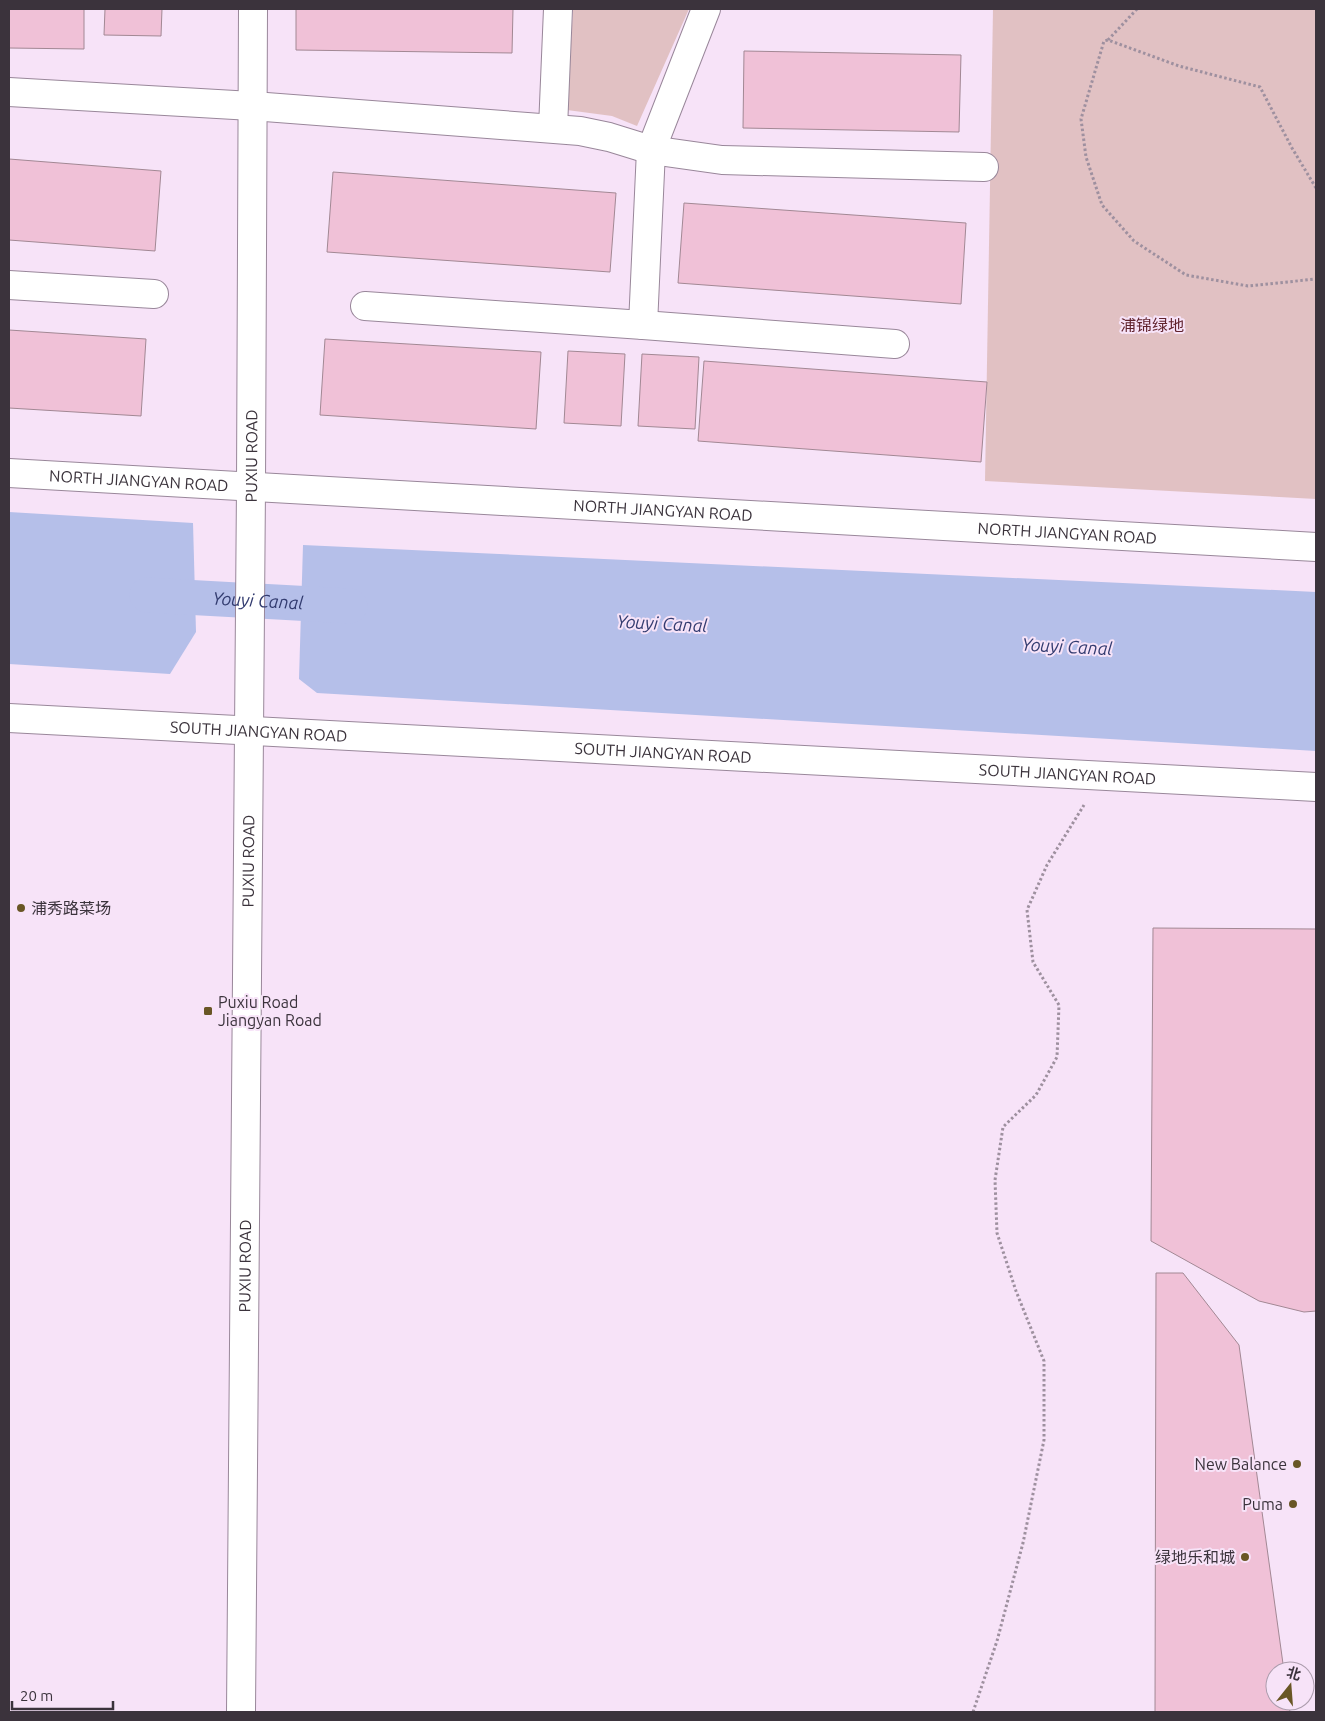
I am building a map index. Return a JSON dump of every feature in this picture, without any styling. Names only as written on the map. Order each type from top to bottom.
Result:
[{"type":"street","name":"PUXIU ROAD","points":[[242,1712],[253,9]]},
{"type":"street","points":[[553,128],[558,9]]},
{"type":"street","points":[[643,325],[651,150],[706,9]]},
{"type":"street","points":[[9,92],[252,106],[553,128],[609,137],[651,150],[722,160],[984,167]]},
{"type":"street","points":[[9,285],[154,294]]},
{"type":"street","points":[[365,306],[895,344]]},
{"type":"street","name":"NORTH JIANGYAN ROAD","points":[[9,473],[1316,546]]},
{"type":"street","name":"SOUTH JIANGYAN ROAD","points":[[9,718],[1316,787]]},
{"type":"path","points":[[1137,9],[1104,42],[1081,120],[1086,157],[1102,205],[1134,241],[1186,275],[1248,286],[1316,279]]},
{"type":"path","points":[[1108,40],[1179,66],[1260,87],[1292,148],[1316,188]]},
{"type":"path","points":[[974,1712],[997,1641],[1023,1543],[1044,1440],[1044,1361],[1016,1291],[997,1233],[995,1180],[1003,1127],[1036,1095],[1057,1057],[1059,1005],[1033,962],[1027,910],[1047,865],[1102,776]]},
{"type":"green space","points":[[573,9],[689,9],[637,126],[612,116],[567,110]]},
{"type":"green space","name":"浦锦绿地","points":[[993,9],[1316,9],[1316,499],[985,481]]},
{"type":"water","points":[[9,512],[193,523],[196,632],[170,674],[9,664]]},
{"type":"water","points":[[303,545],[1316,592],[1316,751],[317,693],[299,679]]},
{"type":"building","points":[[9,9],[84,9],[84,49],[9,48]]},
{"type":"building","points":[[105,9],[162,9],[161,36],[104,35]]},
{"type":"building","points":[[296,9],[513,9],[512,53],[296,50]]},
{"type":"building","points":[[744,51],[961,55],[959,132],[743,128]]},
{"type":"building","points":[[9,159],[161,171],[155,251],[9,240]]},
{"type":"building","points":[[333,172],[616,193],[610,272],[327,252]]},
{"type":"building","points":[[684,203],[966,223],[961,304],[678,283]]},
{"type":"building","points":[[9,330],[146,339],[141,416],[9,408]]},
{"type":"building","points":[[325,339],[541,352],[536,429],[320,415]]},
{"type":"building","points":[[568,351],[625,354],[621,426],[564,423]]},
{"type":"building","points":[[642,354],[699,357],[695,429],[638,426]]},
{"type":"building","points":[[704,361],[987,382],[981,462],[698,441]]},
{"type":"building","points":[[1153,928],[1316,929],[1316,1311],[1304,1312],[1259,1301],[1151,1241]]},
{"type":"building","points":[[1156,1273],[1183,1273],[1239,1345],[1283,1661],[1265,1661],[1265,1711],[1290,1712],[1155,1712]]},
{"type":"waterway","name":"Youyi Canal","points":[[147,595],[350,606]]},
{"type":"place","name":"浦秀路菜场","points":[[21,908]]},
{"type":"place","name":"Puxiu Road Jiangyan Road","points":[[208,1011]]},
{"type":"place","name":"New Balance","points":[[1297,1464]]},
{"type":"place","name":"Puma","points":[[1293,1504]]},
{"type":"place","name":"绿地乐和城","points":[[1245,1557]]}]
